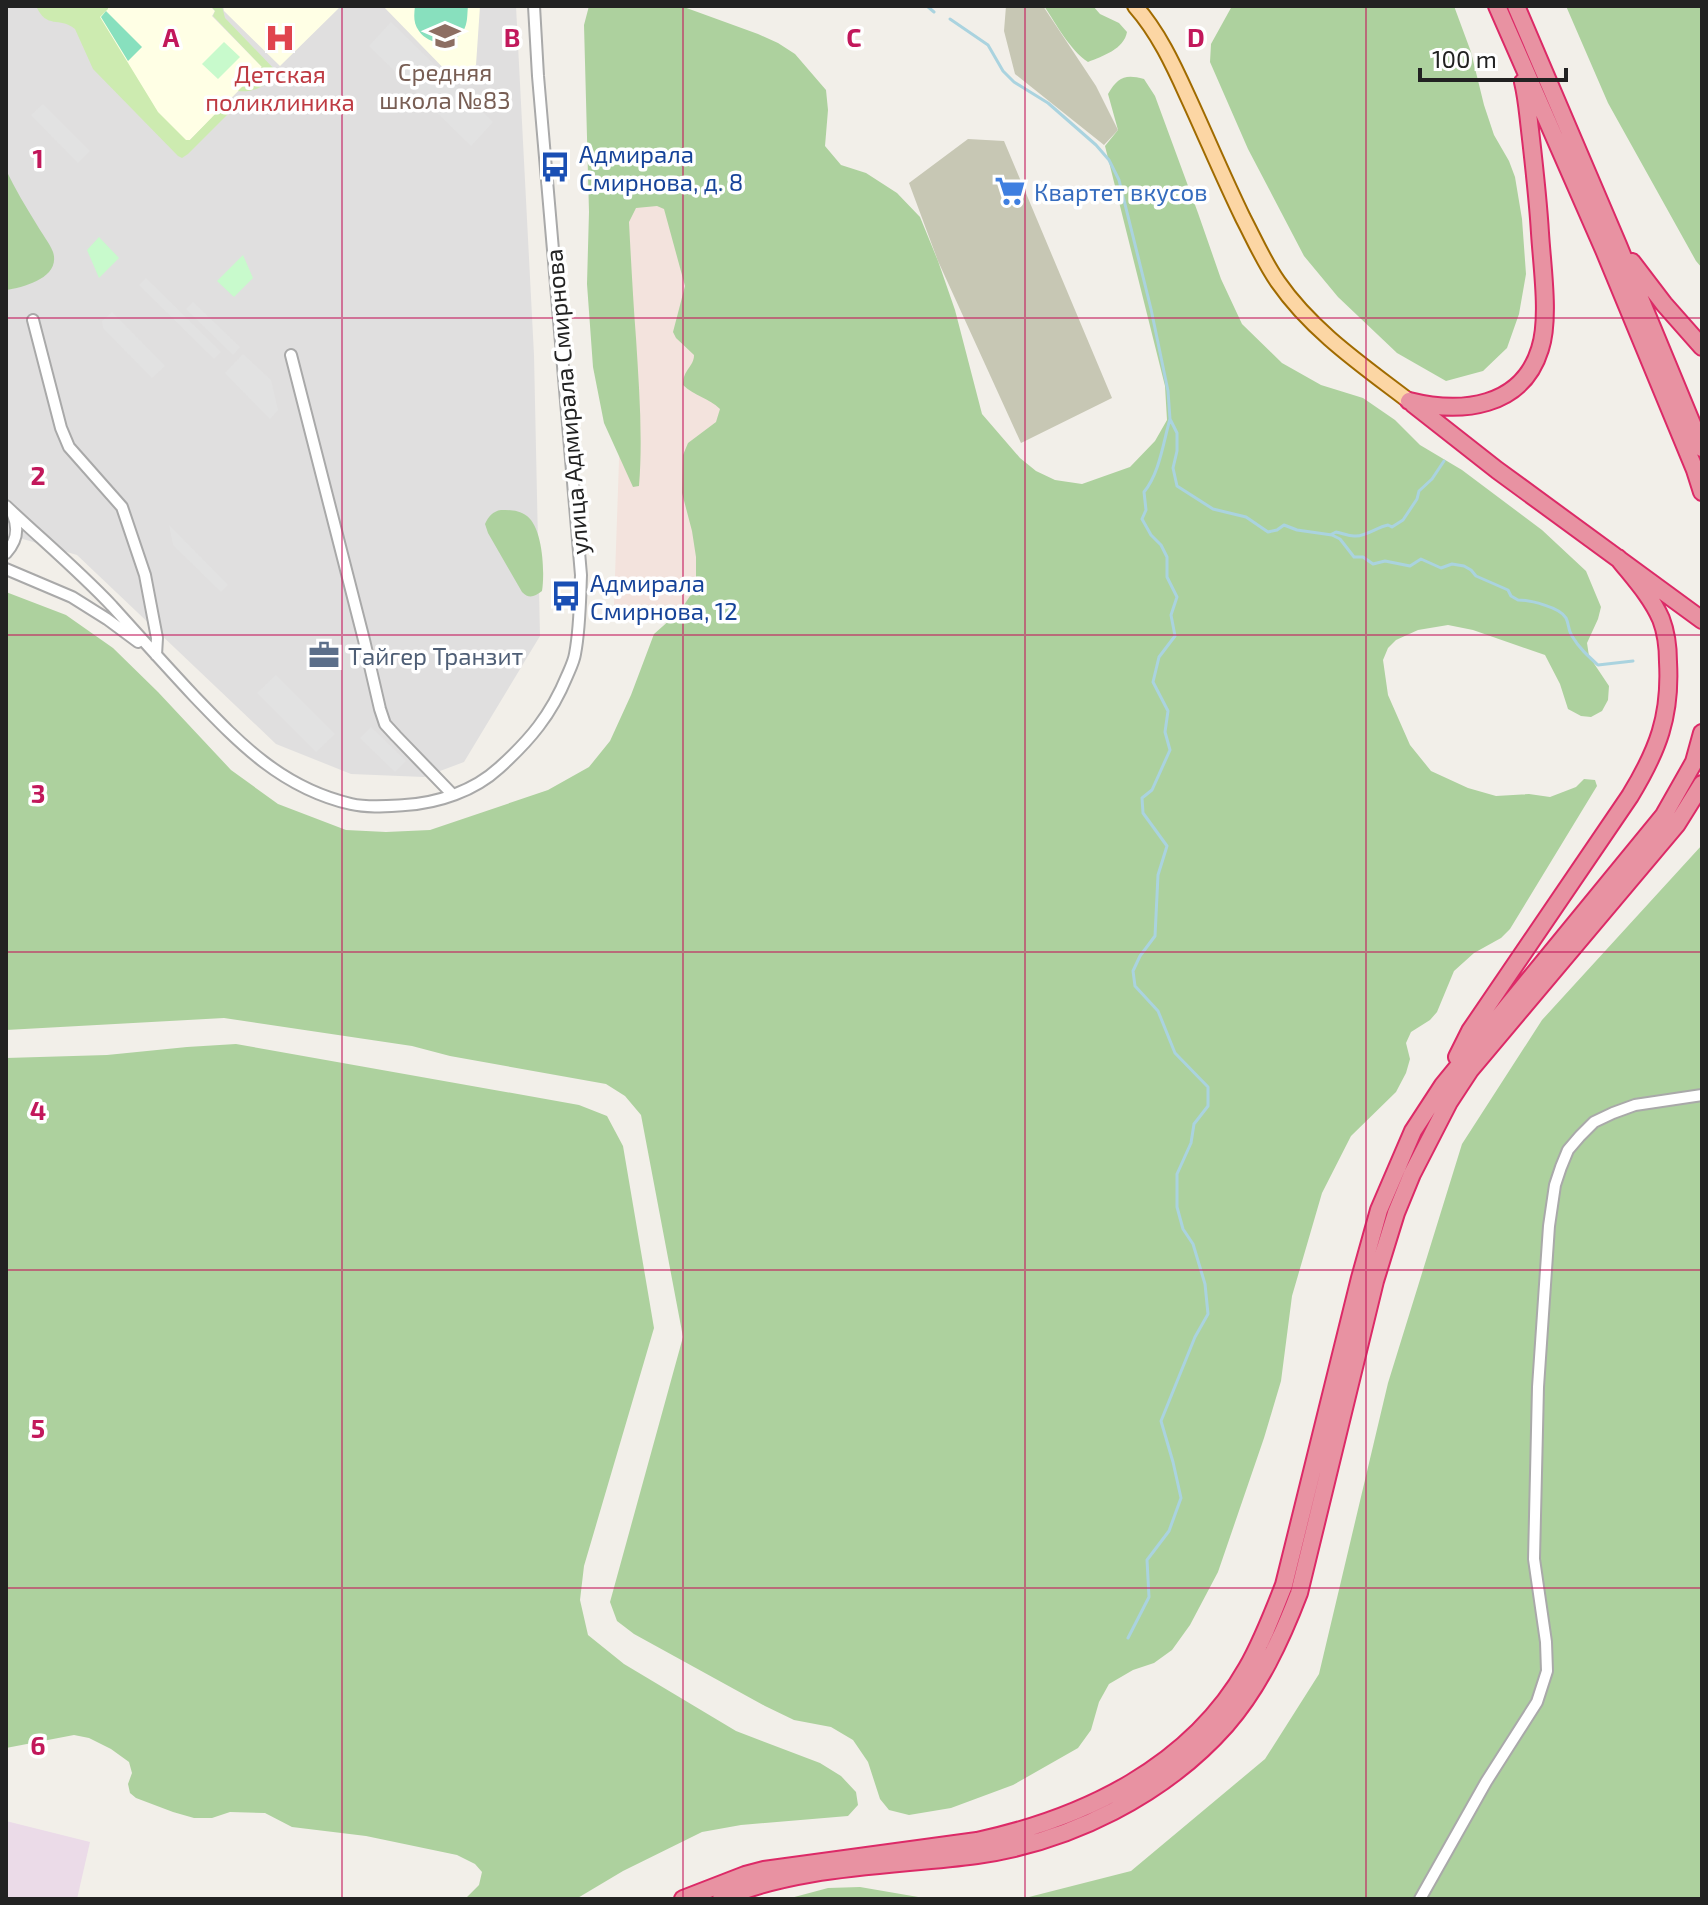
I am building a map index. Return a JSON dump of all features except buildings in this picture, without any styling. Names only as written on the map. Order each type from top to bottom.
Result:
[{"type":"highway","points":[[1497,6],[1610,265],[1702,492]]},
{"type":"highway","points":[[1516,6],[1702,448]]},
{"type":"highway","points":[[1409,401],[1457,408],[1485,404],[1514,388],[1524,378],[1541,347],[1544,318],[1538,189],[1525,88],[1513,43]]},
{"type":"highway","points":[[1618,245],[1702,347]]},
{"type":"highway","points":[[1409,401],[1497,470],[1702,620]]},
{"type":"highway","points":[[1443,1085],[1470,1031],[1630,796],[1653,757],[1665,719],[1669,690],[1665,632],[1647,595],[1618,558]]},
{"type":"highway","points":[[683,1899],[764,1870],[977,1841],[1051,1820],[1096,1803],[1153,1769],[1191,1739],[1214,1714],[1246,1670],[1284,1585],[1379,1210],[1413,1131],[1443,1085],[1664,815],[1694,762],[1702,733]]},
{"type":"highway","points":[[721,1899],[779,1880],[980,1855],[1057,1835],[1123,1806],[1160,1782],[1201,1751],[1227,1724],[1245,1700],[1283,1635],[1299,1593],[1375,1281],[1412,1174],[1449,1102],[1470,1070],[1677,824],[1702,784]]},
{"type":"main road","points":[[1135,6],[1156,33],[1172,62],[1239,208],[1278,282],[1322,333],[1409,401]]},
{"type":"street","name":"улица Адмирала Смирнова","points":[[6,506],[109,603],[235,740],[266,765],[302,787],[352,804],[419,804],[453,795],[493,774],[523,746],[558,699],[575,657],[581,575],[534,6]]},
{"type":"street","points":[[33,320],[61,428],[69,447],[122,507],[145,575],[157,638],[156,655]]},
{"type":"street","points":[[291,355],[385,724],[453,795]]},
{"type":"street","points":[[6,506],[15,519],[17,532],[6,553]]},
{"type":"street","points":[[6,569],[72,597],[156,655]]},
{"type":"street","points":[[1420,1899],[1486,1782],[1537,1702],[1547,1671],[1534,1559],[1538,1387],[1549,1226],[1561,1167],[1568,1150],[1594,1122],[1635,1105],[1702,1095]]},
{"type":"shaded area","points":[[6,6],[516,6],[534,355],[540,636],[464,762],[424,777],[351,774],[276,744],[77,555],[6,534]]},
{"type":"shaded area","points":[[80,6],[210,6],[215,11],[212,16],[262,67],[178,152]]},
{"type":"shaded area","name":"Детская поликлиника","points":[[223,6],[341,6],[280,66],[224,11]]},
{"type":"shaded area","name":"Средняя школа №83","points":[[383,6],[480,6],[476,65],[455,80]]},
{"type":"shaded area","points":[[1006,6],[1043,6],[1096,86],[1118,130],[1104,145],[1015,74],[1004,31]]},
{"type":"shaded area","points":[[391,22],[493,122],[471,146],[369,46]]},
{"type":"shaded area","points":[[43,104],[90,151],[78,163],[31,115]]},
{"type":"shaded area","points":[[677,125],[791,622],[614,605],[628,201]]},
{"type":"shaded area","points":[[968,139],[1004,141],[1112,398],[1021,443],[938,261],[909,183]]},
{"type":"shaded area","points":[[146,278],[221,352],[214,359],[139,285]]},
{"type":"shaded area","points":[[193,302],[240,347],[233,355],[186,309]]},
{"type":"shaded area","points":[[112,312],[165,366],[152,378],[103,328],[102,321]]},
{"type":"shaded area","points":[[243,354],[271,380],[278,410],[270,419],[225,373]]},
{"type":"shaded area","points":[[169,525],[228,585],[221,592],[173,545]]},
{"type":"shaded area","points":[[276,675],[335,734],[316,752],[257,693]]},
{"type":"shaded area","points":[[371,727],[406,761],[395,772],[360,738]]},
{"type":"shaded area","points":[[6,1821],[90,1842],[77,1899],[6,1899]]},
{"type":"green space","points":[[36,6],[108,6],[100,17],[158,112],[186,140],[190,140],[224,105],[229,113],[188,154],[182,158],[178,156],[93,69],[75,29],[44,18]]},
{"type":"green space","points":[[211,6],[222,6],[225,18],[278,73],[270,81],[255,89],[238,91],[262,67],[213,16],[215,11]]},
{"type":"green space","points":[[415,6],[468,6],[465,28],[459,36],[447,42],[435,42],[419,31],[414,16]]},
{"type":"green space","points":[[589,6],[681,6],[758,34],[795,54],[826,90],[825,146],[841,165],[866,173],[897,193],[920,217],[955,310],[982,414],[1020,458],[1036,471],[1055,480],[1082,484],[1130,467],[1155,441],[1167,420],[1165,386],[1105,146],[1118,130],[1108,94],[1123,78],[1144,79],[1155,96],[1221,279],[1242,324],[1282,363],[1321,385],[1363,398],[1395,420],[1420,445],[1462,470],[1542,530],[1586,571],[1601,607],[1587,643],[1589,656],[1609,686],[1608,700],[1602,711],[1591,717],[1568,709],[1560,684],[1545,655],[1473,630],[1448,625],[1418,630],[1396,640],[1388,648],[1383,660],[1388,695],[1410,745],[1431,771],[1468,788],[1496,796],[1529,794],[1550,797],[1576,787],[1584,779],[1595,780],[1597,786],[1510,929],[1454,971],[1437,1012],[1411,1032],[1406,1043],[1410,1059],[1396,1092],[1351,1136],[1322,1193],[1292,1296],[1281,1381],[1264,1438],[1218,1572],[1190,1625],[1172,1650],[1154,1663],[1133,1670],[1109,1684],[1099,1702],[1091,1730],[1078,1748],[1013,1785],[951,1808],[909,1815],[889,1810],[880,1799],[868,1762],[853,1740],[831,1727],[794,1720],[765,1706],[634,1634],[617,1621],[610,1602],[683,1337],[641,1115],[625,1096],[606,1084],[450,1056],[412,1046],[224,1018],[6,1030],[6,592],[66,615],[113,648],[231,770],[278,804],[346,830],[430,830],[548,790],[589,767],[610,741],[654,634],[680,611],[692,593],[696,557],[682,493],[683,455],[688,443],[716,422],[720,409],[683,385],[694,355],[673,332],[685,286],[664,209],[657,206],[636,208],[629,222],[641,449],[639,486],[633,487],[604,423],[593,367],[587,284],[589,212],[584,25]]},
{"type":"green space","points":[[1044,6],[1093,6],[1100,14],[1119,23],[1127,32],[1125,38],[1112,51],[1088,62],[1069,44]]},
{"type":"green space","points":[[1232,6],[1454,6],[1471,52],[1494,135],[1515,177],[1522,219],[1526,274],[1519,314],[1507,348],[1483,371],[1446,381],[1397,353],[1338,297],[1304,256],[1248,149],[1210,62],[1211,44]]},
{"type":"green space","points":[[1566,6],[1702,6],[1702,268],[1608,103]]},
{"type":"green space","points":[[106,11],[142,47],[128,61],[101,17]]},
{"type":"green space","points":[[224,42],[240,57],[218,79],[202,64]]},
{"type":"green space","points":[[6,170],[50,245],[54,261],[52,268],[40,279],[6,290]]},
{"type":"green space","points":[[99,237],[119,258],[99,278],[87,250]]},
{"type":"green space","points":[[243,255],[253,278],[234,297],[217,281]]},
{"type":"green space","points":[[501,510],[524,514],[537,530],[542,551],[543,583],[542,591],[534,596],[522,592],[488,533],[486,521]]},
{"type":"green space","points":[[1702,845],[1702,1899],[787,1899],[828,1888],[860,1887],[924,1898],[1025,1898],[1131,1871],[1265,1759],[1319,1674],[1388,1383],[1462,1144],[1542,1020]]},
{"type":"green space","points":[[236,1044],[579,1105],[607,1116],[623,1146],[654,1328],[584,1566],[580,1600],[588,1635],[624,1664],[736,1731],[820,1763],[841,1776],[856,1792],[858,1805],[848,1816],[741,1825],[702,1832],[623,1871],[576,1899],[465,1899],[479,1885],[482,1872],[475,1864],[457,1855],[366,1836],[292,1827],[265,1813],[230,1812],[212,1818],[194,1818],[173,1812],[130,1793],[128,1784],[132,1773],[129,1762],[89,1738],[74,1735],[6,1748],[6,1058],[107,1055]]},
{"type":"waterway","points":[[927,6],[934,12]]},
{"type":"waterway","points":[[950,19],[988,45],[1003,71],[1014,82],[1048,103],[1096,145],[1109,160],[1119,180],[1151,309],[1168,391],[1170,419],[1177,433],[1173,468],[1177,486],[1213,509],[1246,517],[1268,532],[1284,525],[1332,535],[1340,539],[1354,557],[1363,557],[1373,564],[1385,561],[1410,566],[1421,559],[1441,568],[1452,564],[1464,566],[1476,576],[1508,590],[1518,600],[1544,605],[1563,614],[1575,640],[1598,665],[1633,661]]},
{"type":"waterway","points":[[1128,1638],[1149,1597],[1147,1560],[1169,1531],[1181,1498],[1161,1421],[1195,1337],[1208,1314],[1205,1284],[1177,1207],[1177,1174],[1191,1143],[1194,1124],[1208,1106],[1208,1087],[1175,1053],[1158,1011],[1135,986],[1133,971],[1155,936],[1158,875],[1167,846],[1143,813],[1142,798],[1152,790],[1170,750],[1165,732],[1168,711],[1153,682],[1159,657],[1175,636],[1171,615],[1177,597],[1167,577],[1167,557],[1142,519],[1146,510],[1144,492],[1157,466],[1170,419]]},
{"type":"waterway","points":[[1332,534],[1360,536],[1384,526],[1392,527],[1403,520],[1419,491],[1444,461]]},
{"type":"place","name":"Средняя школа №83","points":[[445,36]]},
{"type":"place","name":"Детская поликлиника","points":[[280,38]]},
{"type":"place","name":"Адмирала Смирнова, д. 8","points":[[555,167]]},
{"type":"place","name":"Квартет вкусов","points":[[1010,191]]},
{"type":"place","name":"Адмирала Смирнова, 12","points":[[566,596]]},
{"type":"place","name":"Тайгер Транзит","points":[[324,655]]}]
